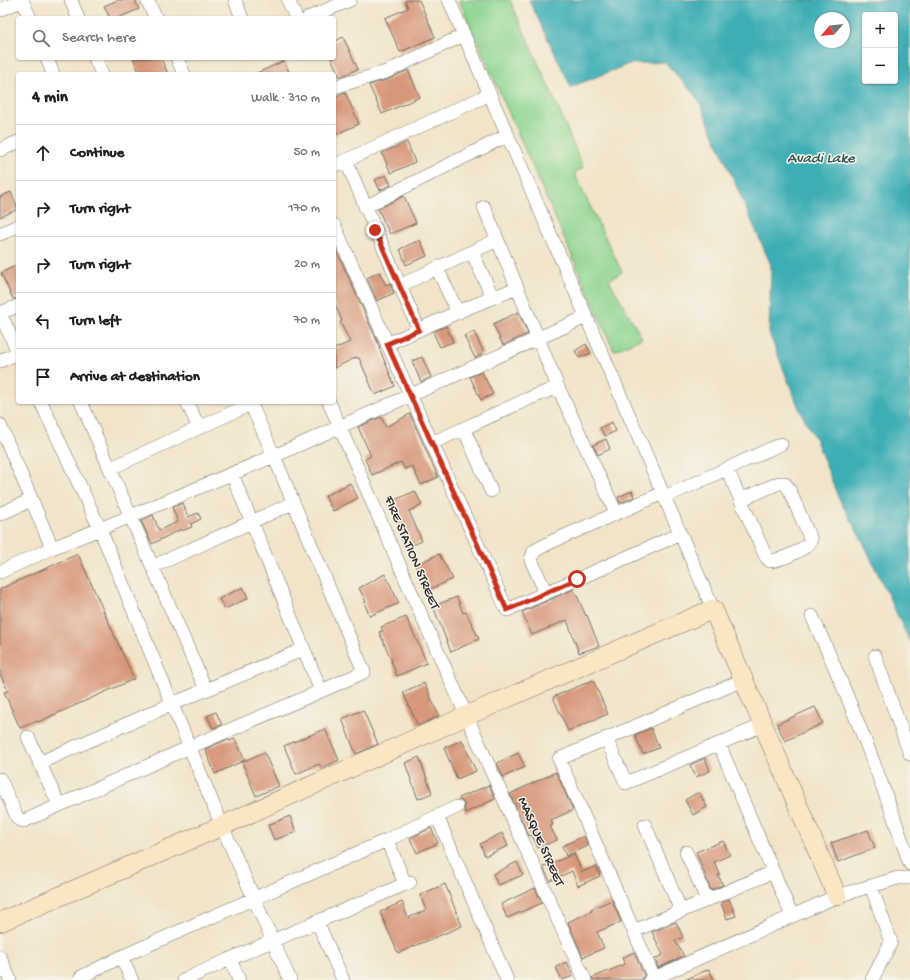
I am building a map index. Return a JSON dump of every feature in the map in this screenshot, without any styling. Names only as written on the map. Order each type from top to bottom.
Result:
[{"type":"street","points":[[0,10],[22,0],[29,16]]},
{"type":"street","points":[[71,0],[77,16]]},
{"type":"street","points":[[147,0],[155,16]]},
{"type":"street","points":[[235,0],[241,16]]},
{"type":"street","points":[[288,0],[295,16]]},
{"type":"street","points":[[313,16],[350,0]]},
{"type":"street","points":[[449,0],[837,896]]},
{"type":"street","points":[[336,86],[386,72],[464,35]]},
{"type":"street","points":[[47,60],[52,72]]},
{"type":"street","points":[[96,60],[101,72]]},
{"type":"street","points":[[178,60],[183,72]]},
{"type":"street","points":[[336,165],[490,94]]},
{"type":"street","points":[[365,207],[508,135]]},
{"type":"street","points":[[0,150],[16,143]]},
{"type":"street","points":[[346,161],[419,330]]},
{"type":"street","points":[[484,207],[558,387],[616,513]]},
{"type":"street","points":[[0,234],[16,227]]},
{"type":"street","points":[[336,229],[507,610],[680,534]]},
{"type":"street","points":[[399,286],[497,240]]},
{"type":"street","points":[[472,252],[493,298]]},
{"type":"street","points":[[437,268],[458,313]]},
{"type":"street","points":[[387,344],[517,288]]},
{"type":"street","points":[[16,307],[0,313],[16,348]]},
{"type":"street","points":[[0,572],[52,548],[131,517],[274,456],[586,317]]},
{"type":"street","points":[[0,361],[16,353]]},
{"type":"street","points":[[432,443],[528,399],[558,387]]},
{"type":"street","points":[[42,404],[100,529],[222,826],[290,980]]},
{"type":"street","points":[[83,404],[206,690]]},
{"type":"street","points":[[188,404],[199,428]]},
{"type":"street","points":[[111,468],[248,404]]},
{"type":"street","points":[[0,779],[18,819],[24,821],[364,672],[274,456],[250,404]]},
{"type":"street","name":"FIRE STATION STREET","points":[[330,404],[466,716]]},
{"type":"street","points":[[0,425],[52,548]]},
{"type":"street","points":[[464,428],[491,491]]},
{"type":"street","points":[[546,593],[531,560],[534,551],[616,513],[727,469],[780,444]]},
{"type":"street","points":[[727,469],[740,500],[766,557],[770,561],[777,560],[808,545],[811,540],[788,487],[784,483],[779,483],[740,500]]},
{"type":"street","points":[[232,474],[250,522],[321,691]]},
{"type":"street","points":[[0,514],[31,500]]},
{"type":"street","points":[[152,567],[293,503]]},
{"type":"street","points":[[0,922],[222,826],[466,716],[713,609]]},
{"type":"street","points":[[812,616],[844,684],[892,810],[910,864]]},
{"type":"street","points":[[39,763],[172,704],[304,649]]},
{"type":"street","points":[[875,656],[910,754]]},
{"type":"street","points":[[743,680],[559,759],[634,931],[653,979],[837,896],[898,878],[910,878]]},
{"type":"street","name":"MASQUE STREET","points":[[466,716],[585,980]]},
{"type":"street","points":[[606,738],[626,783],[763,725]]},
{"type":"street","points":[[28,737],[59,805]]},
{"type":"street","points":[[719,744],[792,916]]},
{"type":"street","points":[[82,980],[81,977],[121,957],[387,840],[457,807]]},
{"type":"street","points":[[437,816],[507,980]]},
{"type":"street","points":[[645,825],[681,911]]},
{"type":"street","points":[[184,980],[272,940],[408,883],[387,840]]},
{"type":"street","points":[[686,852],[707,900]]},
{"type":"street","points":[[634,931],[773,872]]},
{"type":"street","points":[[871,886],[891,942],[872,980]]},
{"type":"street","points":[[317,921],[343,980]]},
{"type":"street","points":[[0,957],[10,980]]},
{"type":"street","points":[[121,957],[132,980]]},
{"type":"street","points":[[230,959],[239,980]]},
{"type":"green space","points":[[459,0],[510,0],[560,112],[583,168],[574,173],[622,272],[609,280],[642,338],[614,351]]},
{"type":"water","name":"Avadi Lake","points":[[529,0],[910,0],[910,642],[863,542],[838,497],[816,440],[801,413],[769,333],[771,265],[698,99],[665,62],[629,64],[571,87]]},
{"type":"building","points":[[118,0],[135,0],[139,9],[123,16],[109,16],[104,6]]},
{"type":"building","points":[[405,0],[419,0],[435,37],[400,52],[385,18],[408,8]]},
{"type":"building","points":[[343,37],[358,69],[340,77],[332,60],[336,60],[336,41]]},
{"type":"building","points":[[134,60],[162,60],[167,72],[139,72]]},
{"type":"building","points":[[284,61],[289,72],[259,72]]},
{"type":"building","points":[[408,70],[420,97],[382,114],[369,85],[389,79]]},
{"type":"building","points":[[345,92],[359,124],[336,134],[336,96]]},
{"type":"building","points":[[407,142],[415,162],[391,173],[382,153]]},
{"type":"building","points":[[386,175],[391,185],[380,190],[375,180]]},
{"type":"building","points":[[11,192],[16,204],[16,210],[0,217],[0,197]]},
{"type":"building","points":[[404,196],[416,223],[390,234],[378,209]]},
{"type":"building","points":[[420,240],[427,256],[406,265],[400,249]]},
{"type":"building","points":[[336,249],[379,345],[395,386],[375,395],[359,358],[357,357],[336,367],[336,348],[350,342],[340,322],[342,321],[336,307]]},
{"type":"building","points":[[15,266],[16,268],[16,298],[13,299],[1,273]]},
{"type":"building","points":[[379,272],[386,285],[390,283],[394,293],[377,301],[367,278]]},
{"type":"building","points":[[518,312],[528,334],[503,345],[493,324]]},
{"type":"building","points":[[446,326],[453,342],[440,347],[433,332]]},
{"type":"building","points":[[474,332],[484,353],[475,358],[464,336]]},
{"type":"building","points":[[586,344],[591,353],[579,358],[575,351]]},
{"type":"building","points":[[422,357],[431,377],[421,382],[412,361]]},
{"type":"building","points":[[482,372],[493,394],[481,400],[470,377]]},
{"type":"building","points":[[410,414],[438,477],[421,485],[412,466],[405,469],[401,462],[372,475],[365,459],[371,456],[358,427],[381,417],[386,427]]},
{"type":"building","points":[[612,422],[616,431],[605,436],[600,428]]},
{"type":"building","points":[[606,439],[610,449],[598,455],[593,445]]},
{"type":"building","points":[[350,483],[358,498],[333,511],[325,496]]},
{"type":"building","points":[[415,491],[422,505],[409,511],[422,541],[406,548],[399,533],[402,532],[388,503]]},
{"type":"building","points":[[632,491],[634,497],[620,503],[618,497]]},
{"type":"building","points":[[183,503],[188,517],[198,513],[201,519],[191,524],[192,527],[182,531],[181,529],[152,544],[141,521],[153,515],[159,530],[178,522],[172,507]]},
{"type":"building","points":[[78,554],[134,679],[38,722],[37,721],[20,728],[4,692],[8,691],[0,674],[0,589]]},
{"type":"building","points":[[439,554],[453,579],[426,591],[415,565]]},
{"type":"building","points":[[385,574],[399,603],[370,616],[364,603],[366,602],[359,588]]},
{"type":"building","points":[[243,587],[248,598],[225,609],[219,599]]},
{"type":"building","points":[[574,589],[586,616],[587,615],[599,646],[579,653],[567,620],[532,635],[522,612]]},
{"type":"building","points":[[457,597],[463,613],[466,612],[479,639],[451,652],[433,606]]},
{"type":"building","points":[[406,617],[427,663],[397,676],[379,632],[383,631],[381,627]]},
{"type":"building","points":[[593,680],[608,714],[568,731],[553,697]]},
{"type":"building","points":[[424,683],[439,716],[418,726],[403,692]]},
{"type":"building","points":[[815,707],[823,723],[785,741],[777,724]]},
{"type":"building","points":[[363,710],[378,744],[356,754],[342,719]]},
{"type":"building","points":[[216,712],[222,725],[213,728],[207,716]]},
{"type":"building","points":[[651,728],[659,748],[643,754],[635,735]]},
{"type":"building","points":[[325,729],[339,760],[322,768],[319,764],[296,774],[284,746]]},
{"type":"building","points":[[228,739],[229,741],[235,739],[245,760],[215,774],[205,749]]},
{"type":"building","points":[[462,740],[476,771],[457,779],[444,748]]},
{"type":"building","points":[[264,752],[279,786],[256,796],[242,762]]},
{"type":"building","points":[[518,753],[525,767],[503,777],[497,763]]},
{"type":"building","points":[[419,757],[432,793],[418,799],[405,763]]},
{"type":"building","points":[[705,758],[710,771],[696,777],[690,765]]},
{"type":"building","points":[[556,772],[573,810],[551,820],[553,825],[550,826],[557,840],[538,848],[532,835],[529,836],[510,794]]},
{"type":"building","points":[[489,785],[495,799],[465,813],[464,804],[459,798]]},
{"type":"building","points":[[699,792],[707,807],[693,815],[685,800]]},
{"type":"building","points":[[290,816],[296,832],[274,840],[268,825]]},
{"type":"building","points":[[431,828],[438,843],[417,853],[410,838]]},
{"type":"building","points":[[868,830],[875,848],[838,862],[831,843]]},
{"type":"building","points":[[502,833],[508,846],[485,856],[480,844]]},
{"type":"building","points":[[584,836],[588,846],[566,856],[562,846]]},
{"type":"building","points":[[723,841],[730,855],[714,862],[720,874],[718,875],[723,885],[711,890],[696,852]]},
{"type":"building","points":[[574,854],[582,872],[596,866],[600,876],[578,886],[572,871],[550,881],[543,867]]},
{"type":"building","points":[[517,862],[523,875],[498,885],[493,874]]},
{"type":"building","points":[[445,884],[462,926],[398,953],[380,912],[402,902],[408,918],[426,910],[420,895]]},
{"type":"building","points":[[535,888],[542,903],[507,918],[501,904]]},
{"type":"building","points":[[729,899],[736,916],[727,919],[721,903]]},
{"type":"building","points":[[612,900],[621,922],[597,932],[604,948],[583,957],[568,922],[592,911],[591,909]]},
{"type":"building","points":[[676,922],[683,937],[675,941],[684,956],[658,968],[655,959],[663,955],[652,932]]},
{"type":"building","points":[[634,952],[644,975],[642,980],[593,980],[592,978],[625,964],[622,958]]},
{"type":"building","points":[[567,962],[573,976],[562,980],[556,967]]},
{"type":"building","points":[[709,969],[714,980],[685,980]]},
{"type":"route","points":[[375,230],[419,330],[387,344],[507,610],[577,579]]}]
